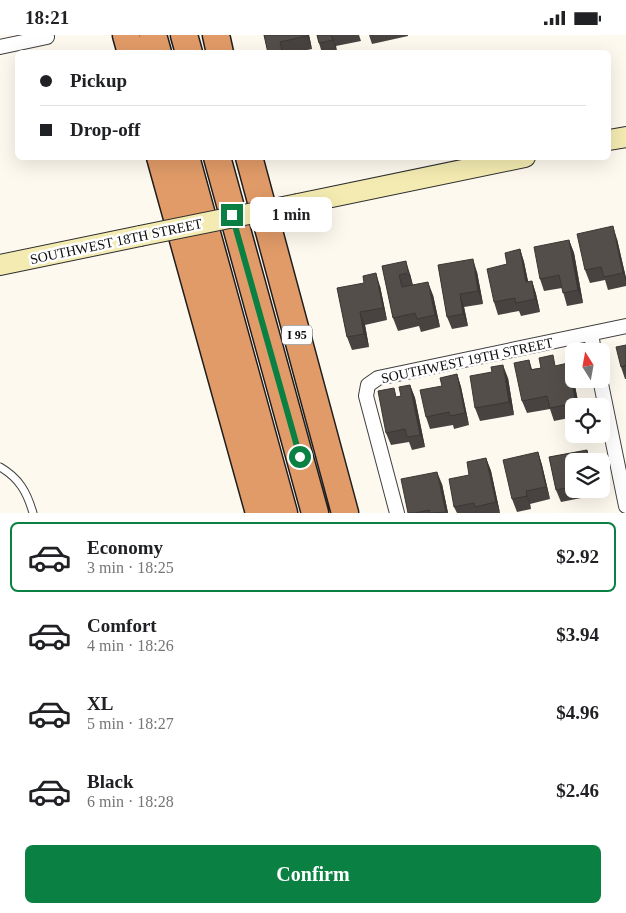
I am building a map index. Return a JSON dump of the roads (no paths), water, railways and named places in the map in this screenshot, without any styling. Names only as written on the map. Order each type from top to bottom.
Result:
[{"type":"highway","points":[[126,35],[130,50]]},
{"type":"highway","points":[[153,35],[157,50]]},
{"type":"highway","points":[[184,35],[188,50]]},
{"type":"highway","points":[[216,35],[219,50]]},
{"type":"highway","points":[[161,160],[259,513]]},
{"type":"highway","points":[[187,160],[284,513]]},
{"type":"highway","points":[[218,160],[315,513]]},
{"type":"highway","name":"I 95","points":[[250,160],[344,513]]},
{"type":"main road","points":[[611,140],[626,137]]},
{"type":"main road","name":"SOUTHWEST 18TH STREET","points":[[0,265],[511,160]]},
{"type":"street","points":[[0,47],[47,37]]},
{"type":"street","name":"SOUTHWEST 19TH STREET","points":[[397,513],[366,396],[368,385],[378,377],[626,326]]},
{"type":"street","points":[[591,333],[593,343]]},
{"type":"street","points":[[602,388],[626,506]]},
{"type":"lane","points":[[0,467],[9,472],[27,493],[33,513]]}]
